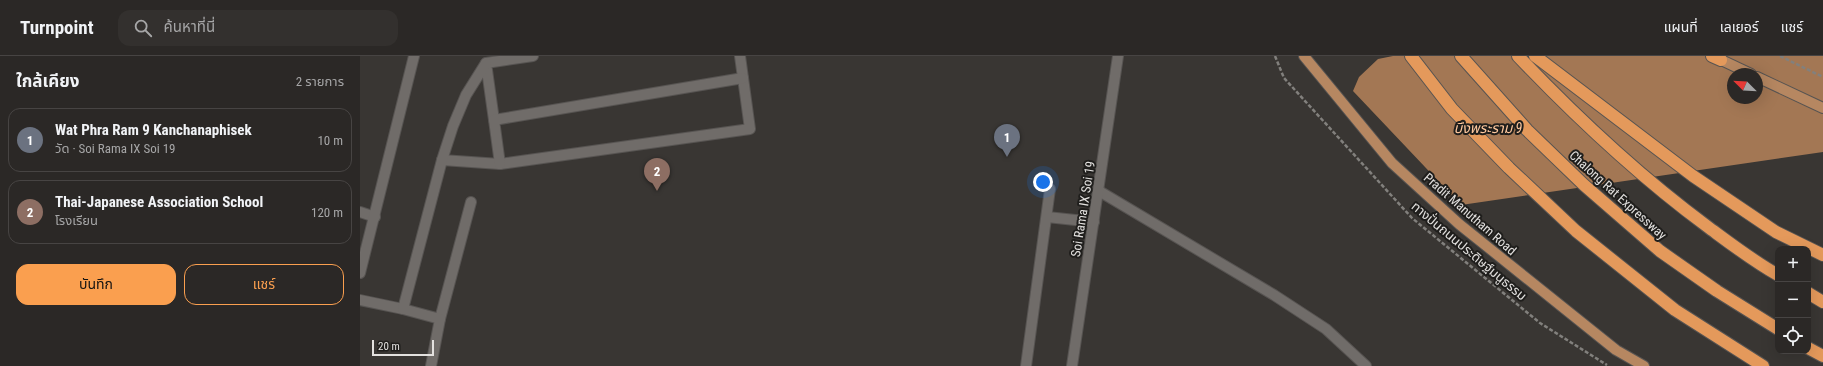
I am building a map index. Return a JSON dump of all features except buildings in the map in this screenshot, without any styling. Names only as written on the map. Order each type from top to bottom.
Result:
[{"type":"highway","points":[[1411,56],[1452,109],[1509,168],[1576,231],[1675,310],[1763,366]]},
{"type":"highway","name":"Chalong Rat Expressway","points":[[1461,56],[1527,130],[1584,185],[1660,251],[1716,290],[1775,327]]},
{"type":"highway","points":[[1518,56],[1548,88],[1623,160],[1677,204],[1753,261],[1775,273]]},
{"type":"highway","points":[[1535,56],[1693,176],[1776,232],[1823,255]]},
{"type":"highway","points":[[1811,295],[1823,302]]},
{"type":"highway","points":[[1811,350],[1823,356]]},
{"type":"main road","name":"Pradit Manutham Road","points":[[1304,56],[1392,163],[1442,208],[1616,350],[1644,366]]},
{"type":"main road","points":[[1716,57],[1739,68]]},
{"type":"main road","points":[[1763,80],[1823,108]]},
{"type":"street","points":[[360,273],[414,56]]},
{"type":"street","points":[[403,309],[442,160],[453,126],[466,95],[486,63],[533,56]]},
{"type":"street","points":[[442,160],[500,164],[750,129],[740,56]]},
{"type":"street","name":"Soi Rama IX Soi 19","points":[[1072,366],[1118,56]]},
{"type":"street","points":[[486,63],[500,164]]},
{"type":"street","points":[[494,120],[743,78]]},
{"type":"street","points":[[1026,366],[1050,189]]},
{"type":"street","points":[[1099,191],[1268,292],[1326,329],[1366,366]]},
{"type":"street","points":[[431,366],[440,319],[472,202]]},
{"type":"street","points":[[360,212],[375,217]]},
{"type":"street","points":[[1047,216],[1094,222]]},
{"type":"street","points":[[360,300],[440,319]]},
{"type":"path","name":"ทางปั่นถนนประดิษฐ์มนูธรรม","points":[[1275,56],[1284,78],[1412,218],[1540,323],[1609,366]]},
{"type":"path","points":[[1780,56],[1823,77]]},
{"type":"water","name":"บึงพระราม 9","points":[[1393,56],[1823,56],[1823,152],[1461,205],[1353,91],[1359,77],[1378,59]]},
{"type":"place","name":"Wat Phra Ram 9 Kanchanaphisek","points":[[1007,157]]},
{"type":"place","name":"Thai-Japanese Association School","points":[[657,191]]}]
